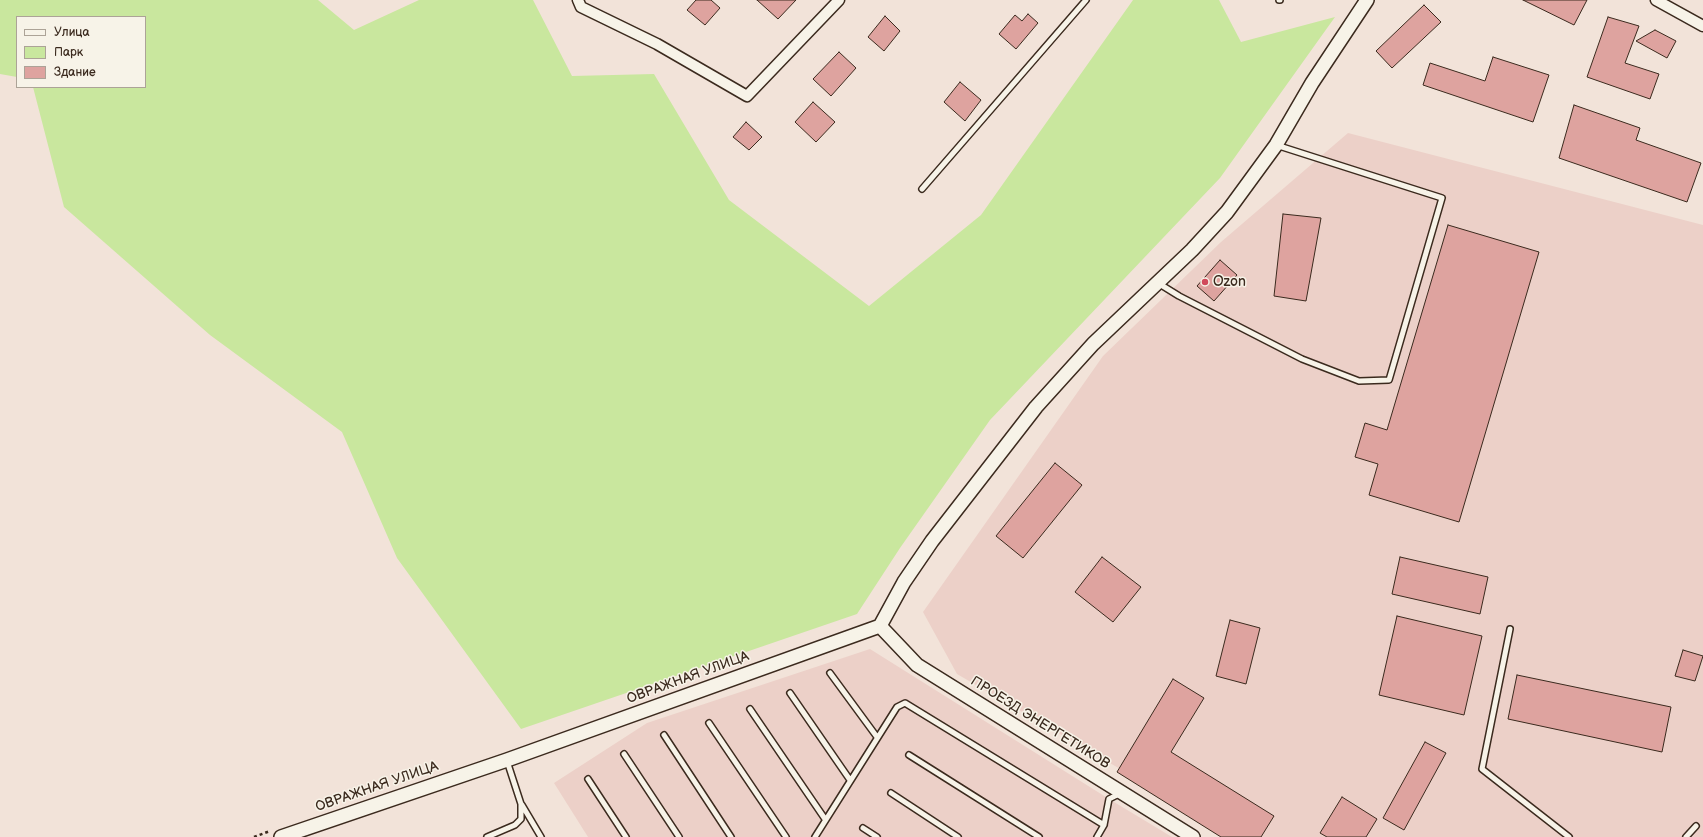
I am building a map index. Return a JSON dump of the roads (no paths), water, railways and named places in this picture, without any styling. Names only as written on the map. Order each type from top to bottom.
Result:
[{"type":"street","points":[[578,0],[581,7],[657,44],[747,96],[839,0]]},
{"type":"street","points":[[880,626],[904,582],[932,541],[1036,407],[1093,344],[1192,250],[1227,212],[1276,144],[1312,84],[1367,0]]},
{"type":"street","points":[[1656,0],[1703,26]]},
{"type":"street","name":"ОВРАЖНАЯ УЛИЦА","points":[[281,837],[507,760],[880,626]]},
{"type":"street","name":"ПРОЕЗД ЭНЕРГЕТИКОВ","points":[[880,626],[916,665],[1193,837]]},
{"type":"lane","points":[[922,189],[1086,0]]},
{"type":"lane","points":[[1157,283],[1178,296],[1302,359],[1359,381],[1389,380],[1442,198],[1276,144]]},
{"type":"lane","points":[[1510,629],[1482,769],[1569,837]]},
{"type":"lane","points":[[830,673],[877,737]]},
{"type":"lane","points":[[790,693],[850,780]]},
{"type":"lane","points":[[814,837],[897,707],[905,703],[1104,825]]},
{"type":"lane","points":[[750,709],[825,819]]},
{"type":"lane","points":[[709,723],[786,837]]},
{"type":"lane","points":[[664,735],[731,837]]},
{"type":"lane","points":[[624,754],[679,837]]},
{"type":"lane","points":[[909,755],[1039,837]]},
{"type":"lane","points":[[507,760],[521,804],[540,837]]},
{"type":"lane","points":[[588,779],[626,837]]},
{"type":"lane","points":[[891,793],[958,837]]},
{"type":"lane","points":[[1097,837],[1104,825],[1109,799],[1122,793]]},
{"type":"lane","points":[[487,837],[515,825],[521,819],[521,804]]},
{"type":"lane","points":[[1686,837],[1696,826]]},
{"type":"lane","points":[[863,828],[877,837]]},
{"type":"place","name":"Ozon","points":[[1205,282]]}]
